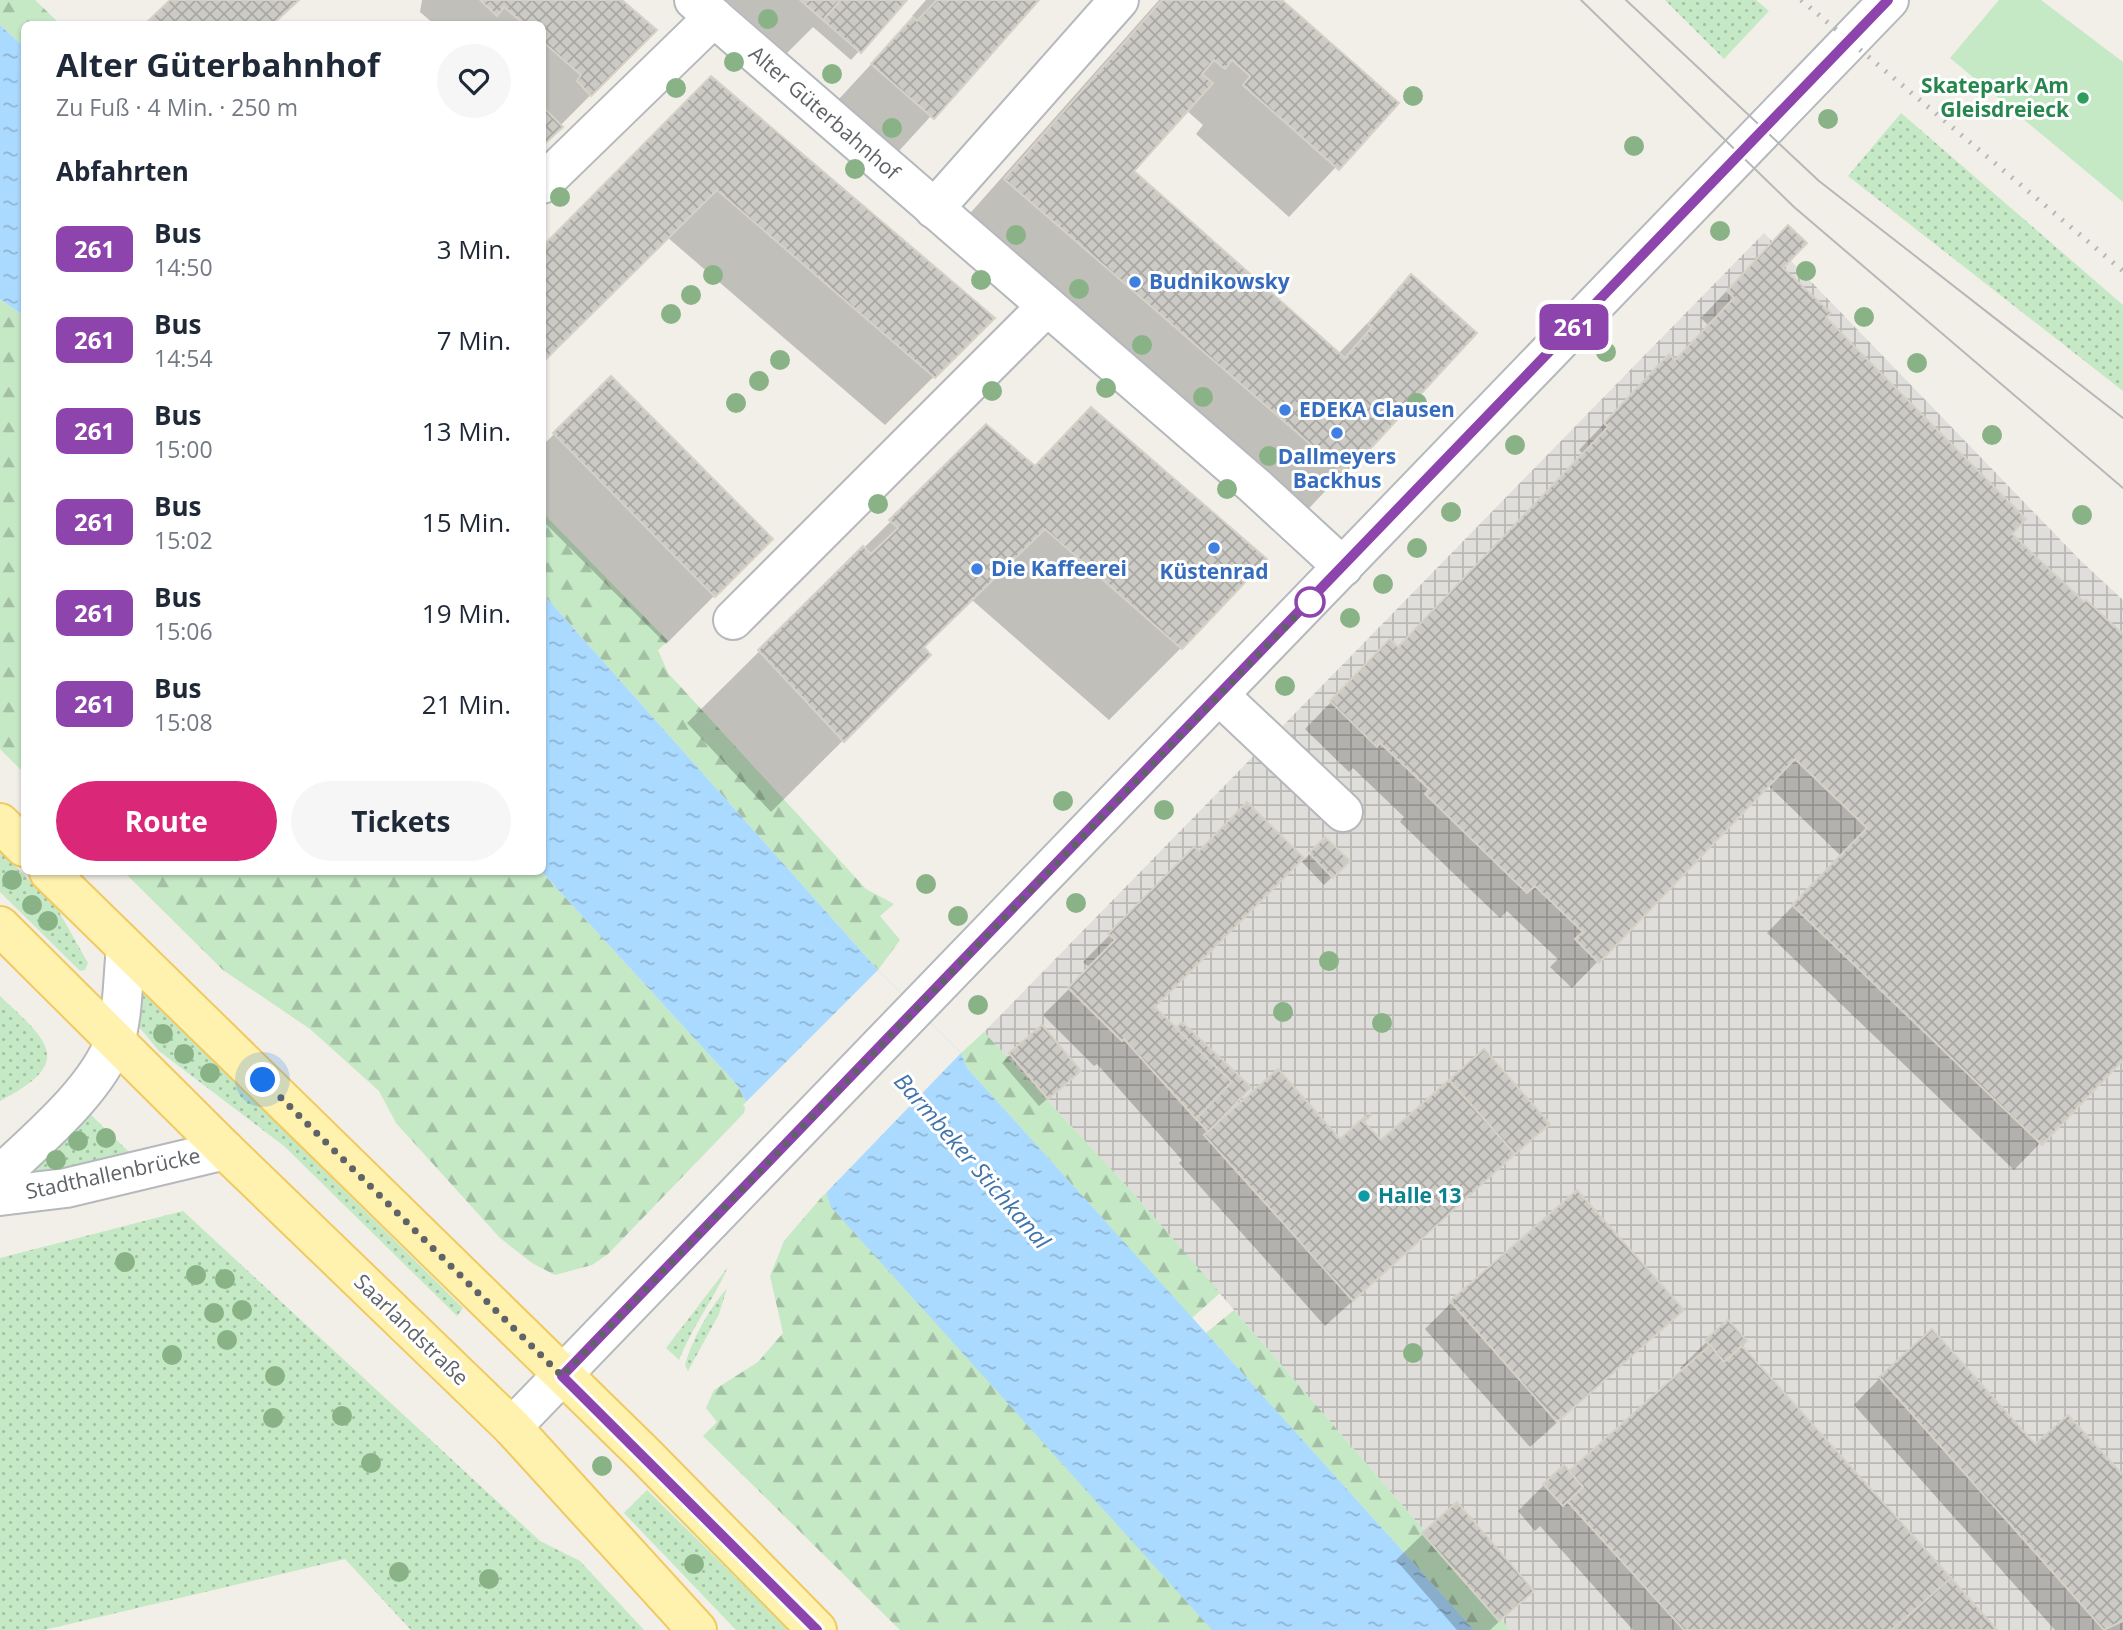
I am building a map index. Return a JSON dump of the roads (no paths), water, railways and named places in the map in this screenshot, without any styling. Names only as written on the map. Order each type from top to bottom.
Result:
[{"type":"main road","points":[[0,823],[21,844]]},
{"type":"main road","points":[[52,875],[334,1149],[817,1630]]},
{"type":"main road","name":"Saarlandstraße","points":[[0,926],[225,1150],[512,1427],[697,1630]]},
{"type":"street","points":[[512,1427],[762,1172],[1889,0]]},
{"type":"street","points":[[934,209],[1128,7]]},
{"type":"street","name":"Alter Güterbahnhof","points":[[546,180],[704,9],[1343,567]]},
{"type":"street","points":[[733,620],[1047,306]]},
{"type":"street","points":[[1220,696],[1343,812]]},
{"type":"street","points":[[116,1039],[126,948]]},
{"type":"street","name":"Stadthallenbrücke","points":[[0,1175],[41,1136],[97,1074],[116,1039]]},
{"type":"street","name":"Stadthallenbrücke","points":[[0,1196],[66,1188],[225,1150]]},
{"type":"water","points":[[0,25],[21,44],[21,314],[0,299]]},
{"type":"water","name":"Barmbeker Stichkanal","points":[[546,597],[878,970],[961,1053],[967,1068],[1474,1630],[1212,1630],[831,1207],[826,1192],[746,1102],[738,1086],[545,875]]},
{"type":"tram line","points":[[1581,0],[1794,207],[2123,488]]},
{"type":"tram line","points":[[1626,0],[1819,181],[2123,418]]},
{"type":"railway","points":[[1801,0],[2123,271]]},
{"type":"place","name":"Skatepark Am Gleisdreieck","points":[[2083,98]]},
{"type":"place","name":"Budnikowsky","points":[[1135,282]]},
{"type":"place","name":"EDEKA Clausen","points":[[1285,410]]},
{"type":"place","name":"Dallmeyers Backhus","points":[[1337,433]]},
{"type":"place","name":"Küstenrad","points":[[1214,548]]},
{"type":"place","name":"Die Kaffeerei","points":[[977,569]]},
{"type":"place","name":"Halle 13","points":[[1364,1196]]}]
